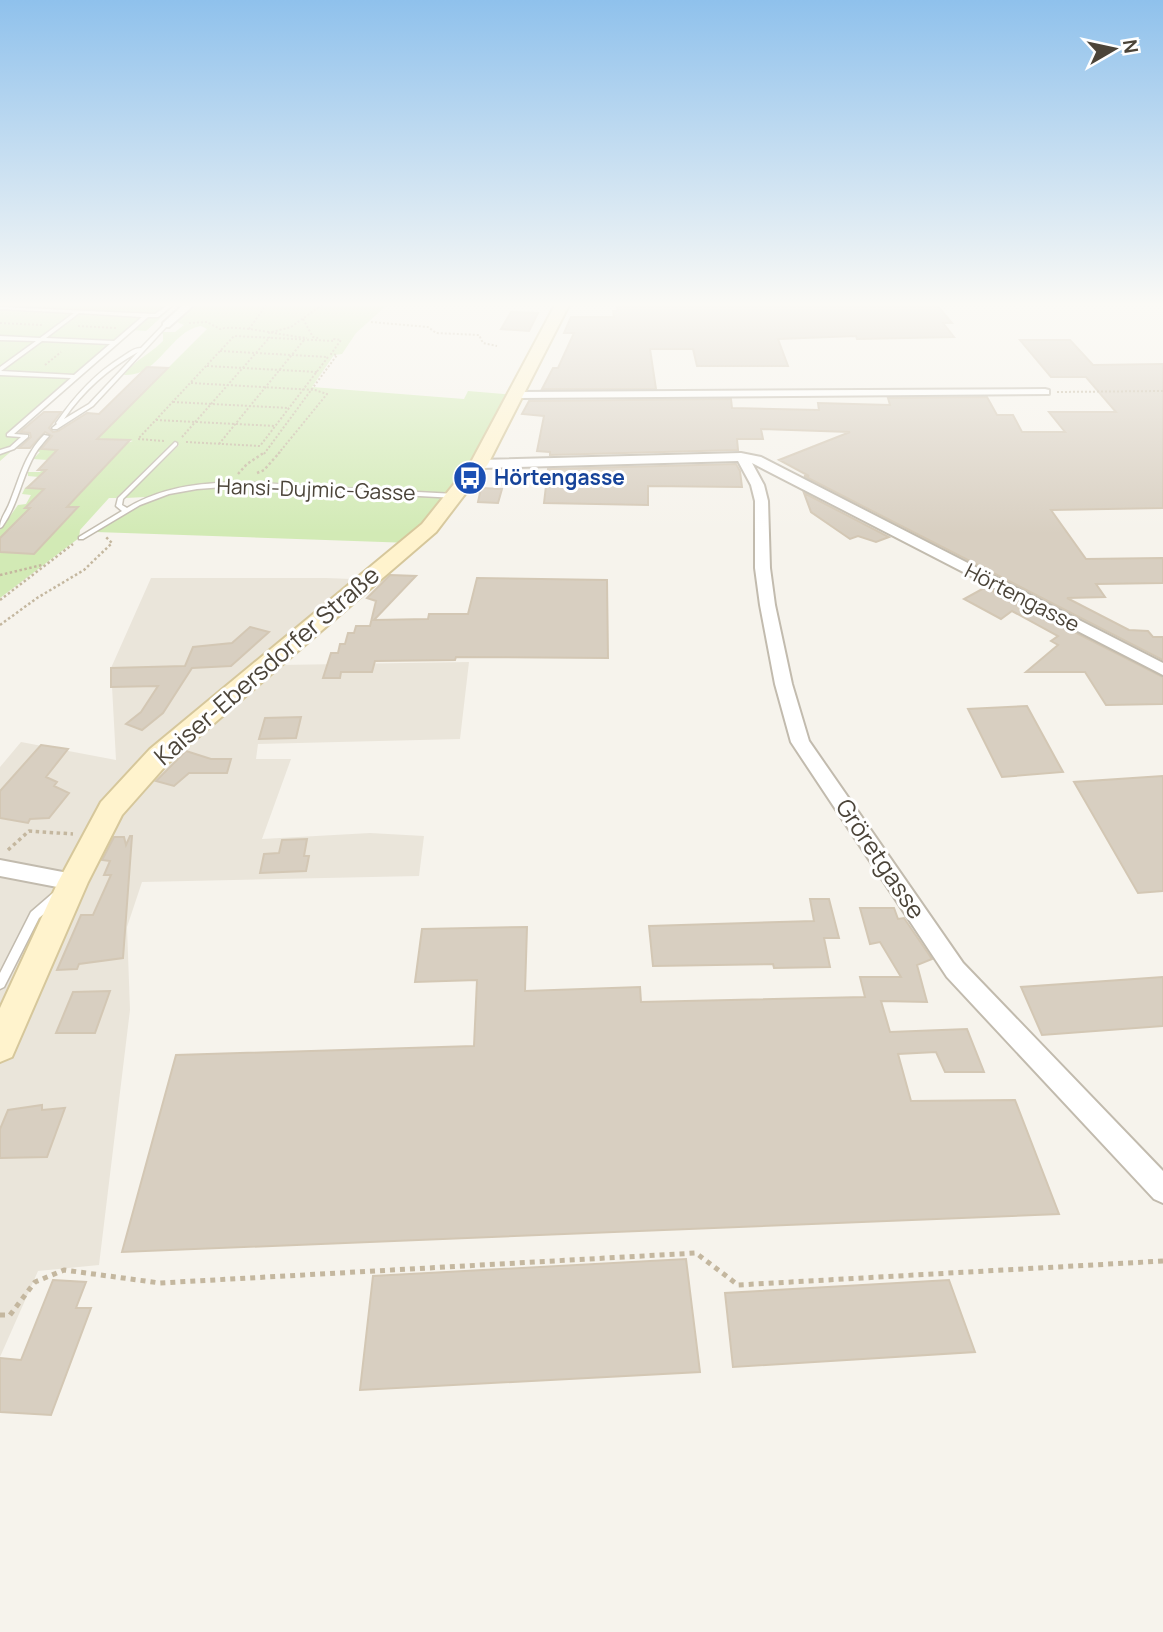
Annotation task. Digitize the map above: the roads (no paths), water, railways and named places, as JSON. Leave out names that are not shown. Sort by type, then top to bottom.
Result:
[{"type":"main road","name":"Kaiser-Ebersdorfer Straße","points":[[0,1046],[73,881],[111,809],[159,755],[429,528],[479,464],[524,381]]},
{"type":"street","points":[[517,395],[1045,392]]},
{"type":"street","name":"Hörtengasse","points":[[479,464],[741,457],[757,460],[1163,670]]},
{"type":"street","name":"Gröretgasse","points":[[741,457],[753,469],[761,489],[763,581],[788,705],[800,742],[955,970],[1163,1190]]},
{"type":"street","points":[[4,859],[73,881]]},
{"type":"lane","points":[[0,452],[26,436],[9,435],[71,381]]},
{"type":"lane","points":[[90,381],[56,427],[82,412],[114,381]]},
{"type":"lane","points":[[0,526],[9,515],[36,445],[46,436]]},
{"type":"lane","points":[[126,510],[119,506],[120,499],[177,443]]},
{"type":"lane","name":"Hansi-Dujmic-Gasse","points":[[81,538],[126,510],[167,492],[231,484],[456,496]]},
{"type":"lane","points":[[0,984],[35,915],[73,881]]},
{"type":"place","name":"Hörtengasse","points":[[470,478]]}]
